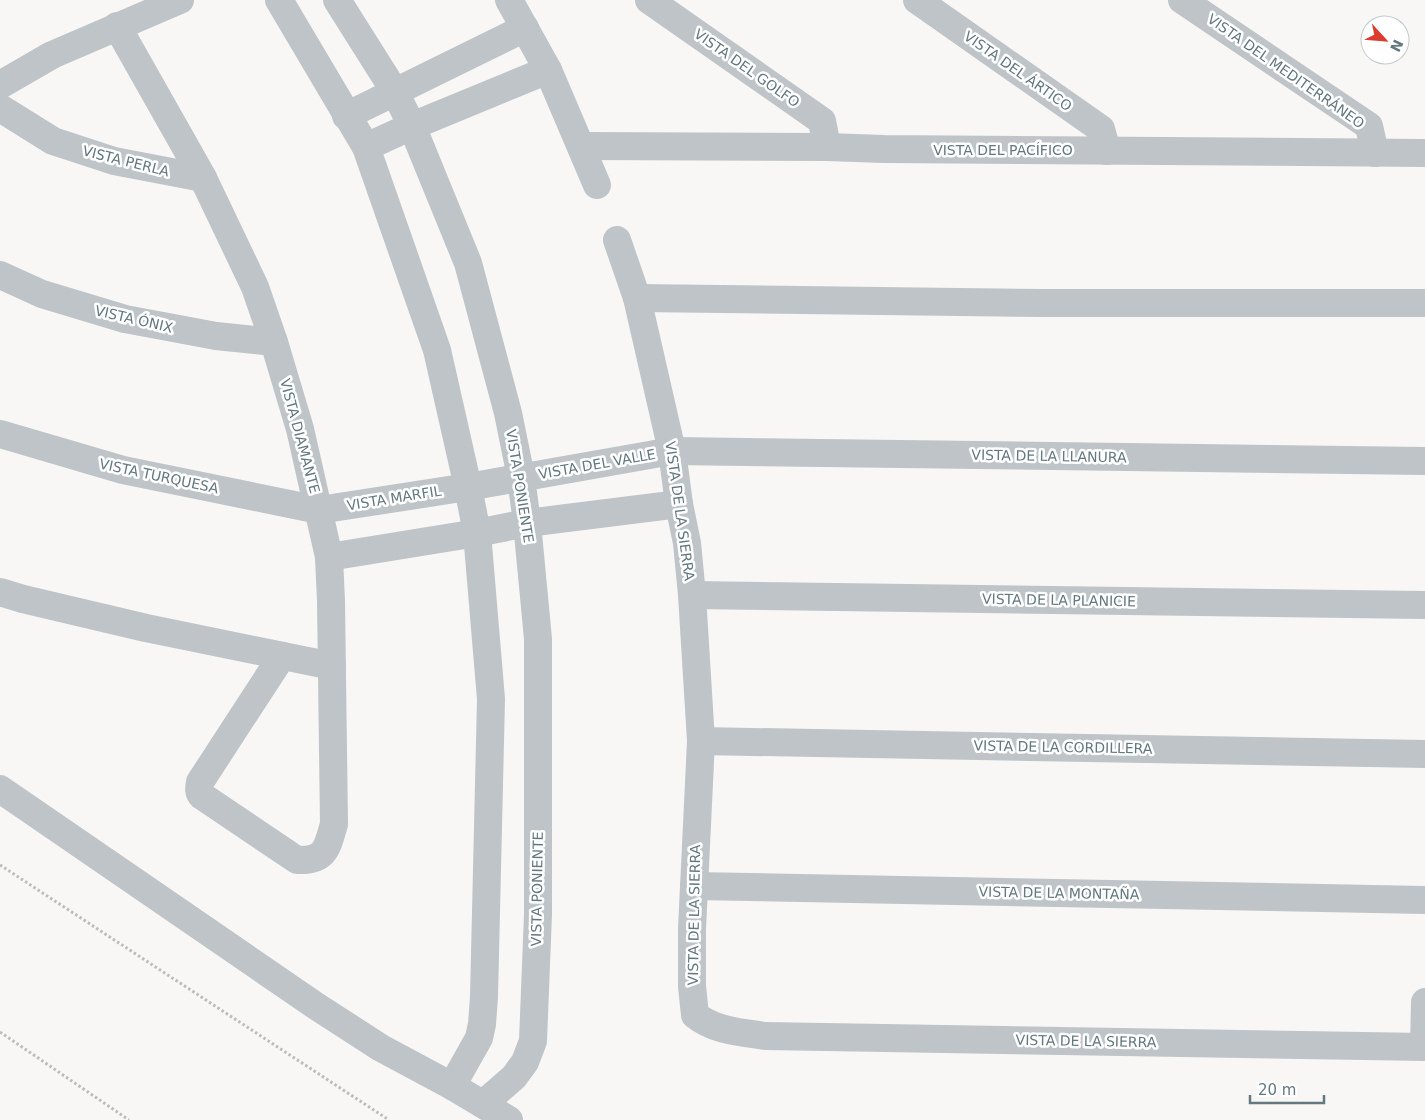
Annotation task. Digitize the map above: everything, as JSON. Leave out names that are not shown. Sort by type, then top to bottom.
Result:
[{"type":"street","points":[[0,85],[52,55],[180,0]]},
{"type":"street","points":[[279,0],[366,147],[437,350],[477,534],[491,699],[484,997],[479,1038],[452,1086]]},
{"type":"street","name":"VISTA PONIENTE","points":[[337,0],[395,92],[412,126],[468,263],[508,414],[528,523],[538,639],[538,914],[533,1041],[525,1062],[514,1077],[484,1104]]},
{"type":"street","points":[[509,0],[548,70],[597,185]]},
{"type":"street","name":"VISTA DEL GOLFO","points":[[649,0],[822,121],[827,147]]},
{"type":"street","name":"VISTA DEL ÁRTICO","points":[[917,0],[1101,129],[1107,151]]},
{"type":"street","name":"VISTA DEL MEDITERRÁNEO","points":[[1182,0],[1368,126],[1375,153]]},
{"type":"street","name":"VISTA DIAMANTE","points":[[117,26],[203,178],[255,287],[300,429],[319,510],[329,557],[334,824],[328,844],[321,855],[312,860],[297,860],[202,796],[198,789],[200,782],[282,656]]},
{"type":"street","points":[[346,116],[525,28]]},
{"type":"street","points":[[366,147],[548,70]]},
{"type":"street","name":"VISTA PERLA","points":[[0,108],[54,141],[114,161],[203,178]]},
{"type":"street","name":"VISTA DEL PACÍFICO","points":[[582,146],[1425,153]]},
{"type":"street","name":"VISTA DE LA SIERRA","points":[[617,240],[637,298],[672,451],[679,504],[687,543],[701,740],[694,886],[692,986],[695,1015],[706,1024],[726,1030],[765,1036],[1425,1047]]},
{"type":"street","name":"VISTA ÓNIX","points":[[0,275],[42,294],[125,320],[216,336],[274,342]]},
{"type":"street","points":[[637,298],[1053,303],[1425,303]]},
{"type":"street","name":"VISTA TURQUESA","points":[[0,434],[123,470],[319,510]]},
{"type":"street","name":"VISTA DEL VALLE","points":[[468,487],[672,451]]},
{"type":"street","name":"VISTA DE LA LLANURA","points":[[672,451],[1425,461]]},
{"type":"street","name":"VISTA MARFIL","points":[[319,510],[468,487]]},
{"type":"street","points":[[329,557],[477,534],[528,523],[679,504]]},
{"type":"street","points":[[0,592],[136,626],[332,666]]},
{"type":"street","name":"VISTA DE LA PLANICIE","points":[[692,595],[1425,605]]},
{"type":"street","name":"VISTA DE LA CORDILLERA","points":[[701,740],[1425,754]]},
{"type":"street","points":[[0,789],[316,1006],[381,1048],[452,1086],[509,1120]]},
{"type":"street","name":"VISTA DE LA MONTAÑA","points":[[694,886],[1425,900]]},
{"type":"street","points":[[1425,1002],[1425,1047]]},
{"type":"path","points":[[0,866],[389,1120]]},
{"type":"path","points":[[0,1032],[129,1120]]}]
